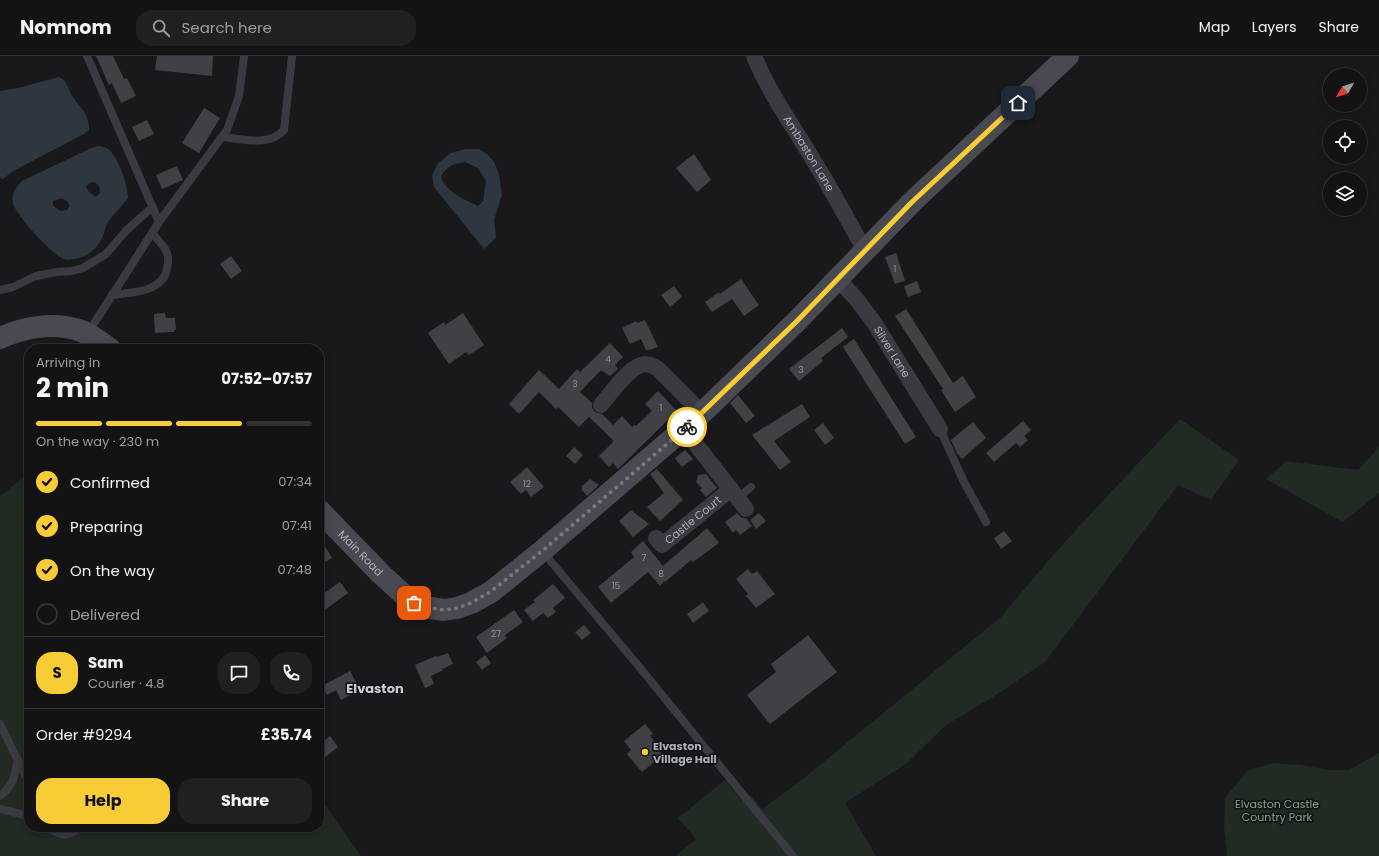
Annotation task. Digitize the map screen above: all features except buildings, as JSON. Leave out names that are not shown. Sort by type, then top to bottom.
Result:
[{"type":"main road","name":"Main Road","points":[[324,515],[381,574],[414,603],[430,608],[444,610],[457,608],[471,603],[490,592],[542,551],[702,413],[797,321],[912,202],[1068,56]]},
{"type":"main road","points":[[0,338],[32,327],[66,327],[88,334],[103,344]]},
{"type":"street","name":"Ambaston Lane","points":[[754,56],[781,110],[818,167],[865,252]]},
{"type":"street","name":"Silver Lane","points":[[838,279],[858,301],[875,324],[940,429]]},
{"type":"street","points":[[601,405],[619,383],[635,368],[648,364],[657,368],[702,413]]},
{"type":"street","name":"Castle Court","points":[[656,538],[662,545],[738,499],[684,429]]},
{"type":"lane","points":[[87,56],[159,222]]},
{"type":"lane","points":[[88,334],[152,232],[227,130],[239,96],[244,56]]},
{"type":"lane","points":[[223,137],[260,141],[280,135],[284,130],[292,56]]},
{"type":"lane","points":[[0,290],[13,287],[36,276],[72,271],[82,268],[106,254],[125,232],[153,207]]},
{"type":"lane","points":[[112,295],[137,292],[150,288],[159,284],[166,274],[168,262],[167,252],[152,232]]},
{"type":"lane","points":[[940,429],[964,482],[986,522]]},
{"type":"lane","points":[[738,499],[751,487]]},
{"type":"lane","points":[[542,551],[641,669],[793,856]]},
{"type":"lane","points":[[0,724],[24,773]]},
{"type":"lane","points":[[0,796],[8,789],[12,782],[18,760]]},
{"type":"lane","points":[[0,809],[24,815]]},
{"type":"lane","points":[[55,832],[64,835],[74,832]]},
{"type":"green space","points":[[1180,419],[1239,460],[1211,500],[1178,485],[1045,662],[993,697],[946,725],[907,763],[845,803],[876,856],[675,856],[696,839],[678,818],[725,780],[742,801],[751,795],[762,809],[799,782],[1002,616],[1067,540]]},
{"type":"green space","points":[[1379,447],[1379,493],[1343,522],[1266,479],[1286,461],[1358,470]]},
{"type":"green space","points":[[24,477],[24,832],[324,832],[324,803],[361,856],[0,856],[0,496]]},
{"type":"green space","name":"Elvaston Castle Country Park","points":[[1379,753],[1379,856],[1227,856],[1224,828],[1225,798],[1247,771],[1273,763],[1301,765],[1329,770],[1349,770]]},
{"type":"shaded area","points":[[59,77],[66,83],[71,94],[84,112],[88,120],[89,130],[13,171],[3,179],[0,178],[0,91],[18,88]]},
{"type":"shaded area","points":[[100,146],[107,148],[112,153],[122,171],[128,192],[128,198],[108,222],[101,240],[91,252],[85,256],[66,260],[52,251],[27,225],[15,208],[13,203],[13,194],[22,181],[89,149]],"holes":[[[93,182],[98,185],[100,189],[100,193],[96,197],[88,191],[86,187],[89,183]],[[61,198],[67,201],[70,206],[67,210],[60,211],[53,205],[53,201]]]},
{"type":"shaded area","points":[[466,149],[479,149],[488,155],[494,162],[499,174],[502,195],[494,220],[496,238],[484,249],[434,187],[432,175],[438,163],[451,153]],"holes":[[[465,162],[478,168],[486,181],[483,201],[478,206],[461,198],[451,191],[443,182],[441,176],[449,167],[457,163]]]},
{"type":"way so far","points":[[414,603],[424,607],[444,610],[457,608],[471,603],[490,592],[542,551],[687,427]]},
{"type":"place","name":"Elvaston Village Hall","points":[[645,752]]},
{"type":"district","name":"Elvaston","points":[[375,688]]},
{"type":"route","points":[[687,427],[797,321],[912,202],[1018,103]]}]
